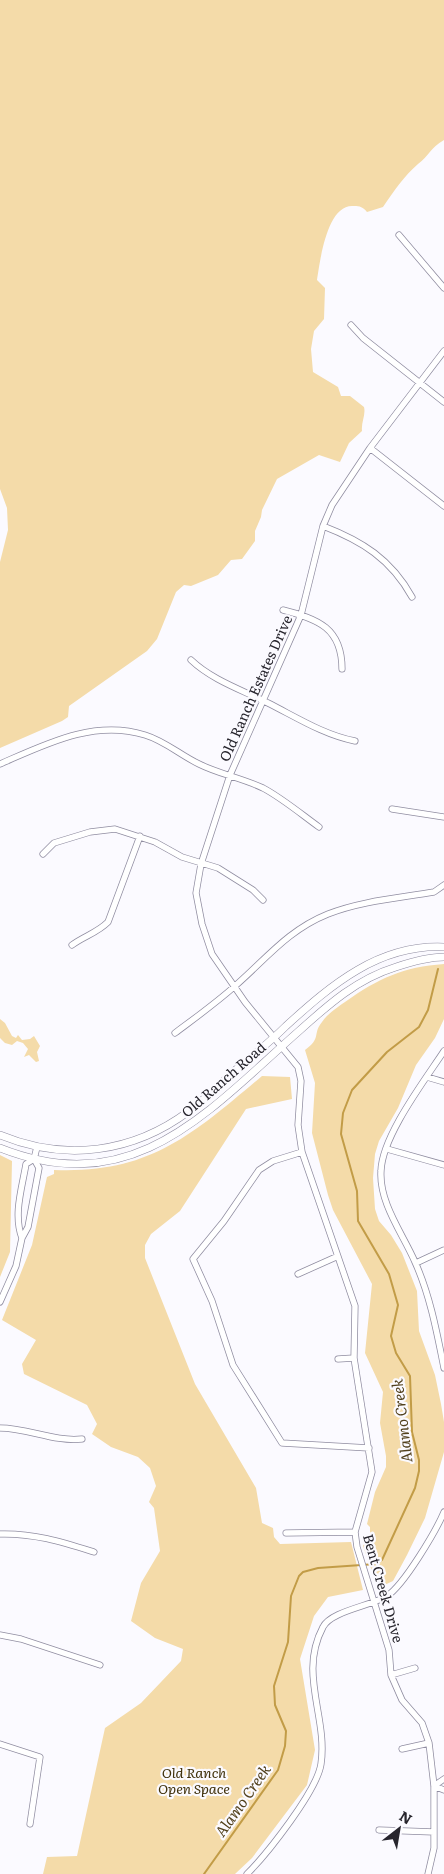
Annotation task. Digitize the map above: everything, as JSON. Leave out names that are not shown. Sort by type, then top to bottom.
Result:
[{"type":"street","points":[[399,235],[444,288]]},
{"type":"street","points":[[351,325],[363,338],[444,402]]},
{"type":"street","name":"Old Ranch Estates Drive","points":[[282,1045],[234,987],[212,954],[202,924],[196,893],[201,864],[230,775],[301,615],[323,526],[346,482],[444,351]]},
{"type":"street","points":[[370,448],[444,506]]},
{"type":"street","points":[[323,526],[354,538],[370,548],[403,581],[412,597]]},
{"type":"street","points":[[283,610],[320,622],[331,632],[342,655],[342,669]]},
{"type":"street","points":[[191,660],[203,671],[338,738],[356,741]]},
{"type":"street","points":[[0,764],[67,736],[92,731],[120,729],[146,735],[172,747],[199,764],[263,788],[319,827]]},
{"type":"street","points":[[392,809],[444,817]]},
{"type":"street","points":[[43,854],[54,843],[90,832],[115,829],[155,842],[182,857],[218,868],[253,890],[264,900]]},
{"type":"street","points":[[72,945],[81,938],[100,931],[108,922],[140,836]]},
{"type":"street","points":[[174,1033],[234,987],[272,949],[298,930],[328,914],[356,906],[434,892],[444,885]]},
{"type":"street","name":"Old Ranch Road","points":[[0,1135],[51,1150],[90,1151],[120,1146],[145,1137],[190,1110],[318,997],[346,976],[376,960],[411,951],[444,947]]},
{"type":"street","name":"Old Ranch Road","points":[[0,1148],[34,1159],[88,1163],[121,1158],[150,1149],[200,1119],[282,1045],[354,985],[381,972],[412,962],[444,957]]},
{"type":"street","name":"Bent Creek Drive","points":[[282,1045],[298,1067],[301,1081],[298,1125],[302,1152],[336,1258],[355,1306],[354,1358],[372,1472],[355,1532],[357,1547],[389,1650],[391,1675],[402,1700],[422,1723],[429,1743],[434,1786],[434,1848],[428,1874]]},
{"type":"street","points":[[444,1051],[399,1121],[380,1170],[384,1195],[399,1231],[416,1263],[442,1348],[444,1368]]},
{"type":"street","points":[[427,1077],[444,1082]]},
{"type":"street","points":[[0,1302],[16,1266],[22,1238],[28,1227],[39,1168],[34,1159],[37,1147]]},
{"type":"street","points":[[387,1149],[444,1166]]},
{"type":"street","points":[[302,1152],[272,1161],[259,1170],[224,1221],[192,1259],[212,1300],[234,1365],[282,1443],[369,1448]]},
{"type":"street","points":[[22,1238],[18,1226],[20,1201],[26,1164],[34,1159]]},
{"type":"street","points":[[416,1263],[444,1250]]},
{"type":"street","points":[[298,1274],[336,1258]]},
{"type":"street","points":[[338,1359],[354,1358]]},
{"type":"street","points":[[0,1428],[32,1432],[66,1441],[82,1439]]},
{"type":"street","points":[[247,1874],[304,1800],[321,1766],[322,1742],[311,1670],[324,1625],[333,1617],[375,1603],[389,1595],[404,1579],[444,1512]]},
{"type":"street","points":[[286,1533],[355,1532]]},
{"type":"street","points":[[0,1534],[20,1533],[48,1537],[94,1552]]},
{"type":"street","points":[[0,1635],[21,1639],[100,1665]]},
{"type":"street","points":[[391,1675],[414,1668]]},
{"type":"street","points":[[402,1748],[429,1743]]},
{"type":"street","points":[[0,1744],[40,1757],[30,1824]]},
{"type":"street","points":[[434,1786],[444,1779]]},
{"type":"street","points":[[434,1786],[444,1790]]},
{"type":"street","points":[[379,1830],[434,1832]]},
{"type":"green space","points":[[0,0],[444,0],[444,140],[408,174],[383,207],[367,212],[358,206],[345,208],[337,214],[326,235],[317,280],[325,288],[324,319],[314,331],[311,349],[313,372],[338,387],[341,396],[350,396],[364,407],[362,431],[349,443],[340,462],[319,455],[277,479],[262,510],[255,531],[255,541],[242,559],[231,560],[218,575],[191,586],[184,585],[176,592],[157,639],[147,651],[69,706],[68,717],[0,748],[0,562],[8,530],[7,508],[0,489]]},
{"type":"green space","points":[[444,964],[444,1019],[435,1038],[416,1065],[398,1108],[379,1141],[375,1154],[373,1178],[375,1209],[379,1221],[391,1235],[402,1253],[417,1291],[419,1331],[435,1375],[441,1404],[444,1422],[444,1452],[425,1518],[393,1581],[378,1588],[363,1546],[370,1534],[370,1527],[367,1524],[375,1492],[386,1467],[380,1423],[383,1392],[365,1353],[372,1284],[333,1210],[328,1195],[312,1133],[315,1083],[305,1050],[315,1039],[319,1026],[327,1016],[369,986],[404,971]]},
{"type":"green space","points":[[0,1019],[5,1023],[12,1036],[16,1038],[18,1035],[22,1040],[30,1039],[34,1036],[40,1046],[37,1052],[39,1061],[36,1062],[29,1055],[24,1057],[28,1049],[23,1043],[17,1041],[12,1045],[5,1043],[0,1038]]},
{"type":"green space","name":"Old Ranch Open Space","points":[[262,1076],[290,1077],[292,1099],[246,1109],[180,1211],[151,1234],[145,1245],[145,1258],[195,1384],[256,1488],[262,1523],[273,1528],[274,1537],[280,1544],[351,1542],[363,1590],[328,1597],[314,1616],[300,1659],[315,1750],[307,1785],[252,1858],[235,1874],[43,1874],[47,1857],[77,1856],[105,1728],[141,1703],[181,1661],[183,1649],[155,1638],[131,1621],[141,1583],[160,1551],[154,1508],[149,1502],[156,1486],[150,1468],[138,1457],[111,1447],[92,1434],[97,1424],[87,1405],[24,1374],[22,1364],[36,1340],[2,1320],[32,1245],[47,1177],[54,1174],[54,1170],[88,1169],[117,1165],[144,1157],[168,1146],[191,1132],[214,1116]]},
{"type":"green space","points":[[0,1155],[12,1161],[10,1252],[0,1277]]},
{"type":"waterway","name":"Alamo Creek","points":[[204,1874],[278,1770],[285,1746],[286,1731],[275,1705],[274,1686],[288,1642],[291,1596],[299,1576],[303,1572],[318,1568],[376,1564],[382,1560],[415,1488],[419,1471],[419,1460],[412,1432],[410,1376],[396,1353],[391,1336],[398,1305],[389,1274],[358,1221],[357,1191],[341,1134],[343,1113],[352,1090],[387,1052],[419,1027],[428,1010],[438,969]]}]
